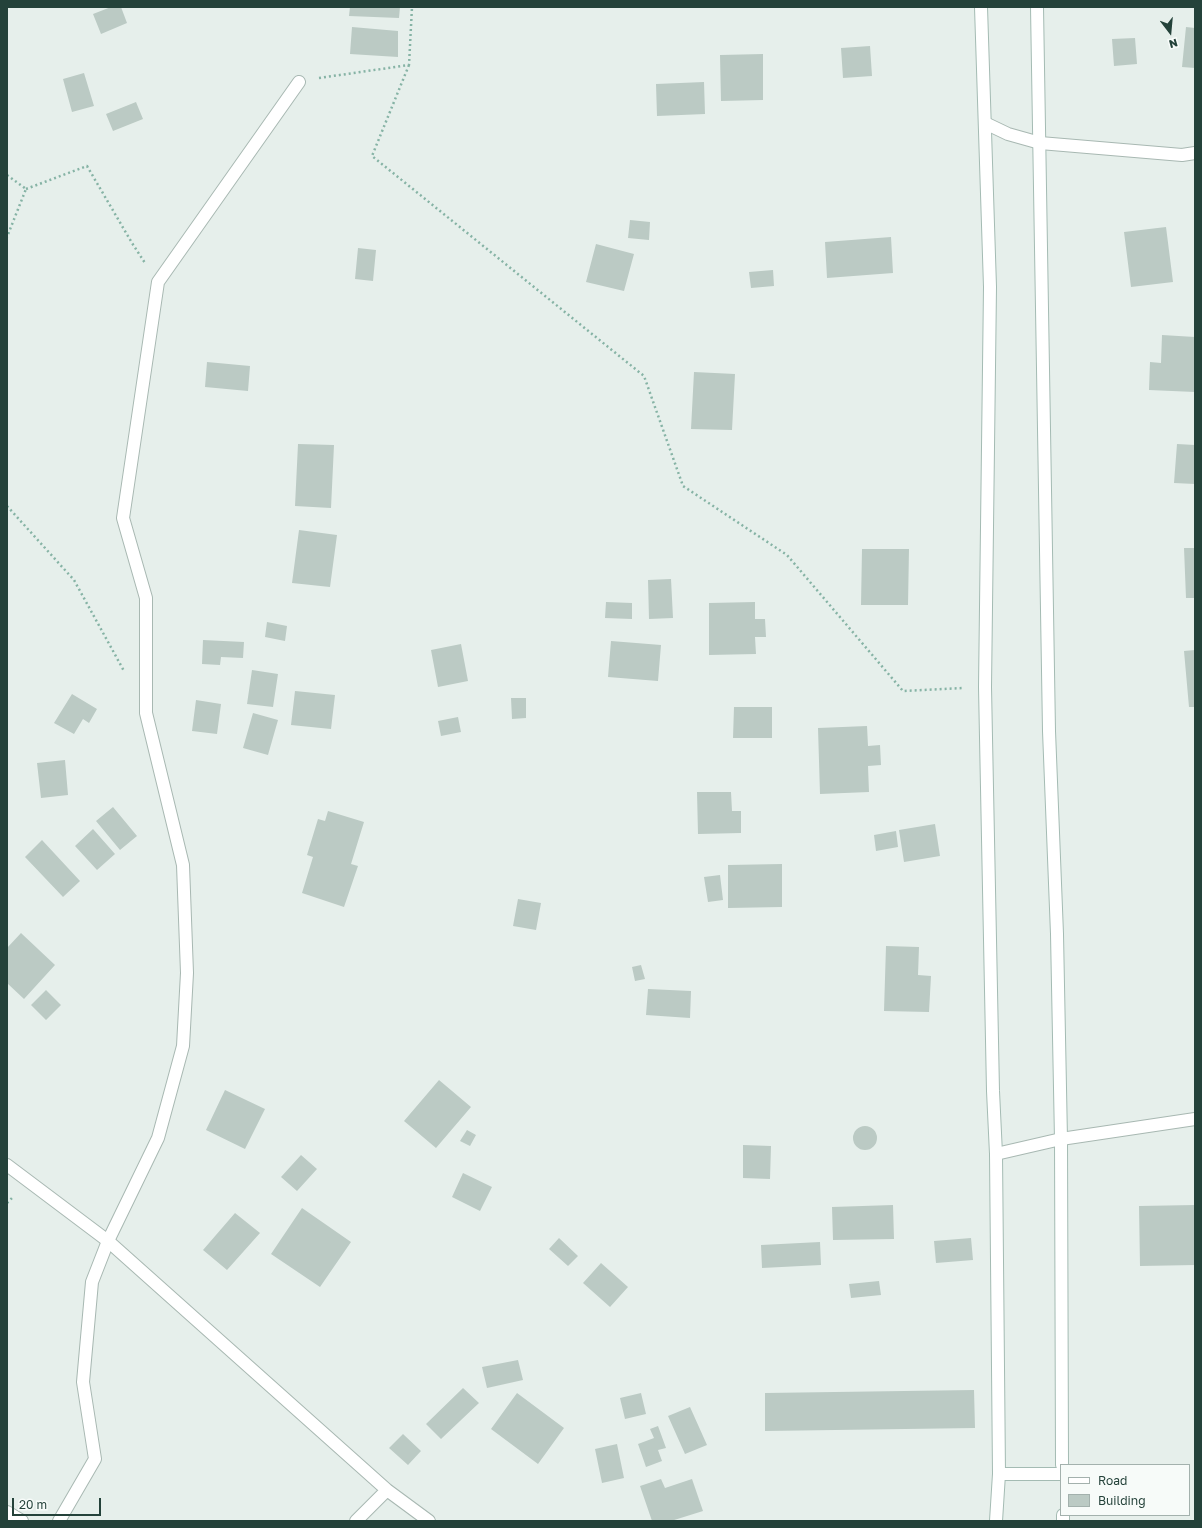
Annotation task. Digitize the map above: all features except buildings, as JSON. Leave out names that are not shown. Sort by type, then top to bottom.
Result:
[{"type":"main road","points":[[981,7],[990,287],[984,687],[996,1154],[998,1474],[996,1521]]},
{"type":"main road","points":[[1037,7],[1049,723],[1057,934],[1062,1464]]},
{"type":"main road","points":[[59,1521],[95,1459],[83,1382],[92,1282],[108,1241],[158,1138],[183,1046],[187,973],[183,865],[146,712],[146,598],[123,518],[158,282],[299,82]]},
{"type":"main road","points":[[985,123],[1008,134],[1040,143],[1182,155],[1195,153]]},
{"type":"main road","points":[[996,1154],[1060,1139],[1195,1119]]},
{"type":"main road","points":[[7,1165],[108,1241],[386,1490],[429,1521]]},
{"type":"main road","points":[[998,1474],[1060,1474]]},
{"type":"main road","points":[[356,1521],[386,1490]]},
{"type":"main road","points":[[7,1512],[22,1521]]},
{"type":"path","points":[[412,7],[409,65],[372,156],[644,376],[683,486],[787,555],[903,691],[984,687]]},
{"type":"path","points":[[299,82],[409,65]]},
{"type":"path","points":[[7,237],[26,189],[87,166],[132,243],[158,282]]},
{"type":"path","points":[[7,175],[26,189]]},
{"type":"path","points":[[7,506],[74,580],[127,678]]}]
